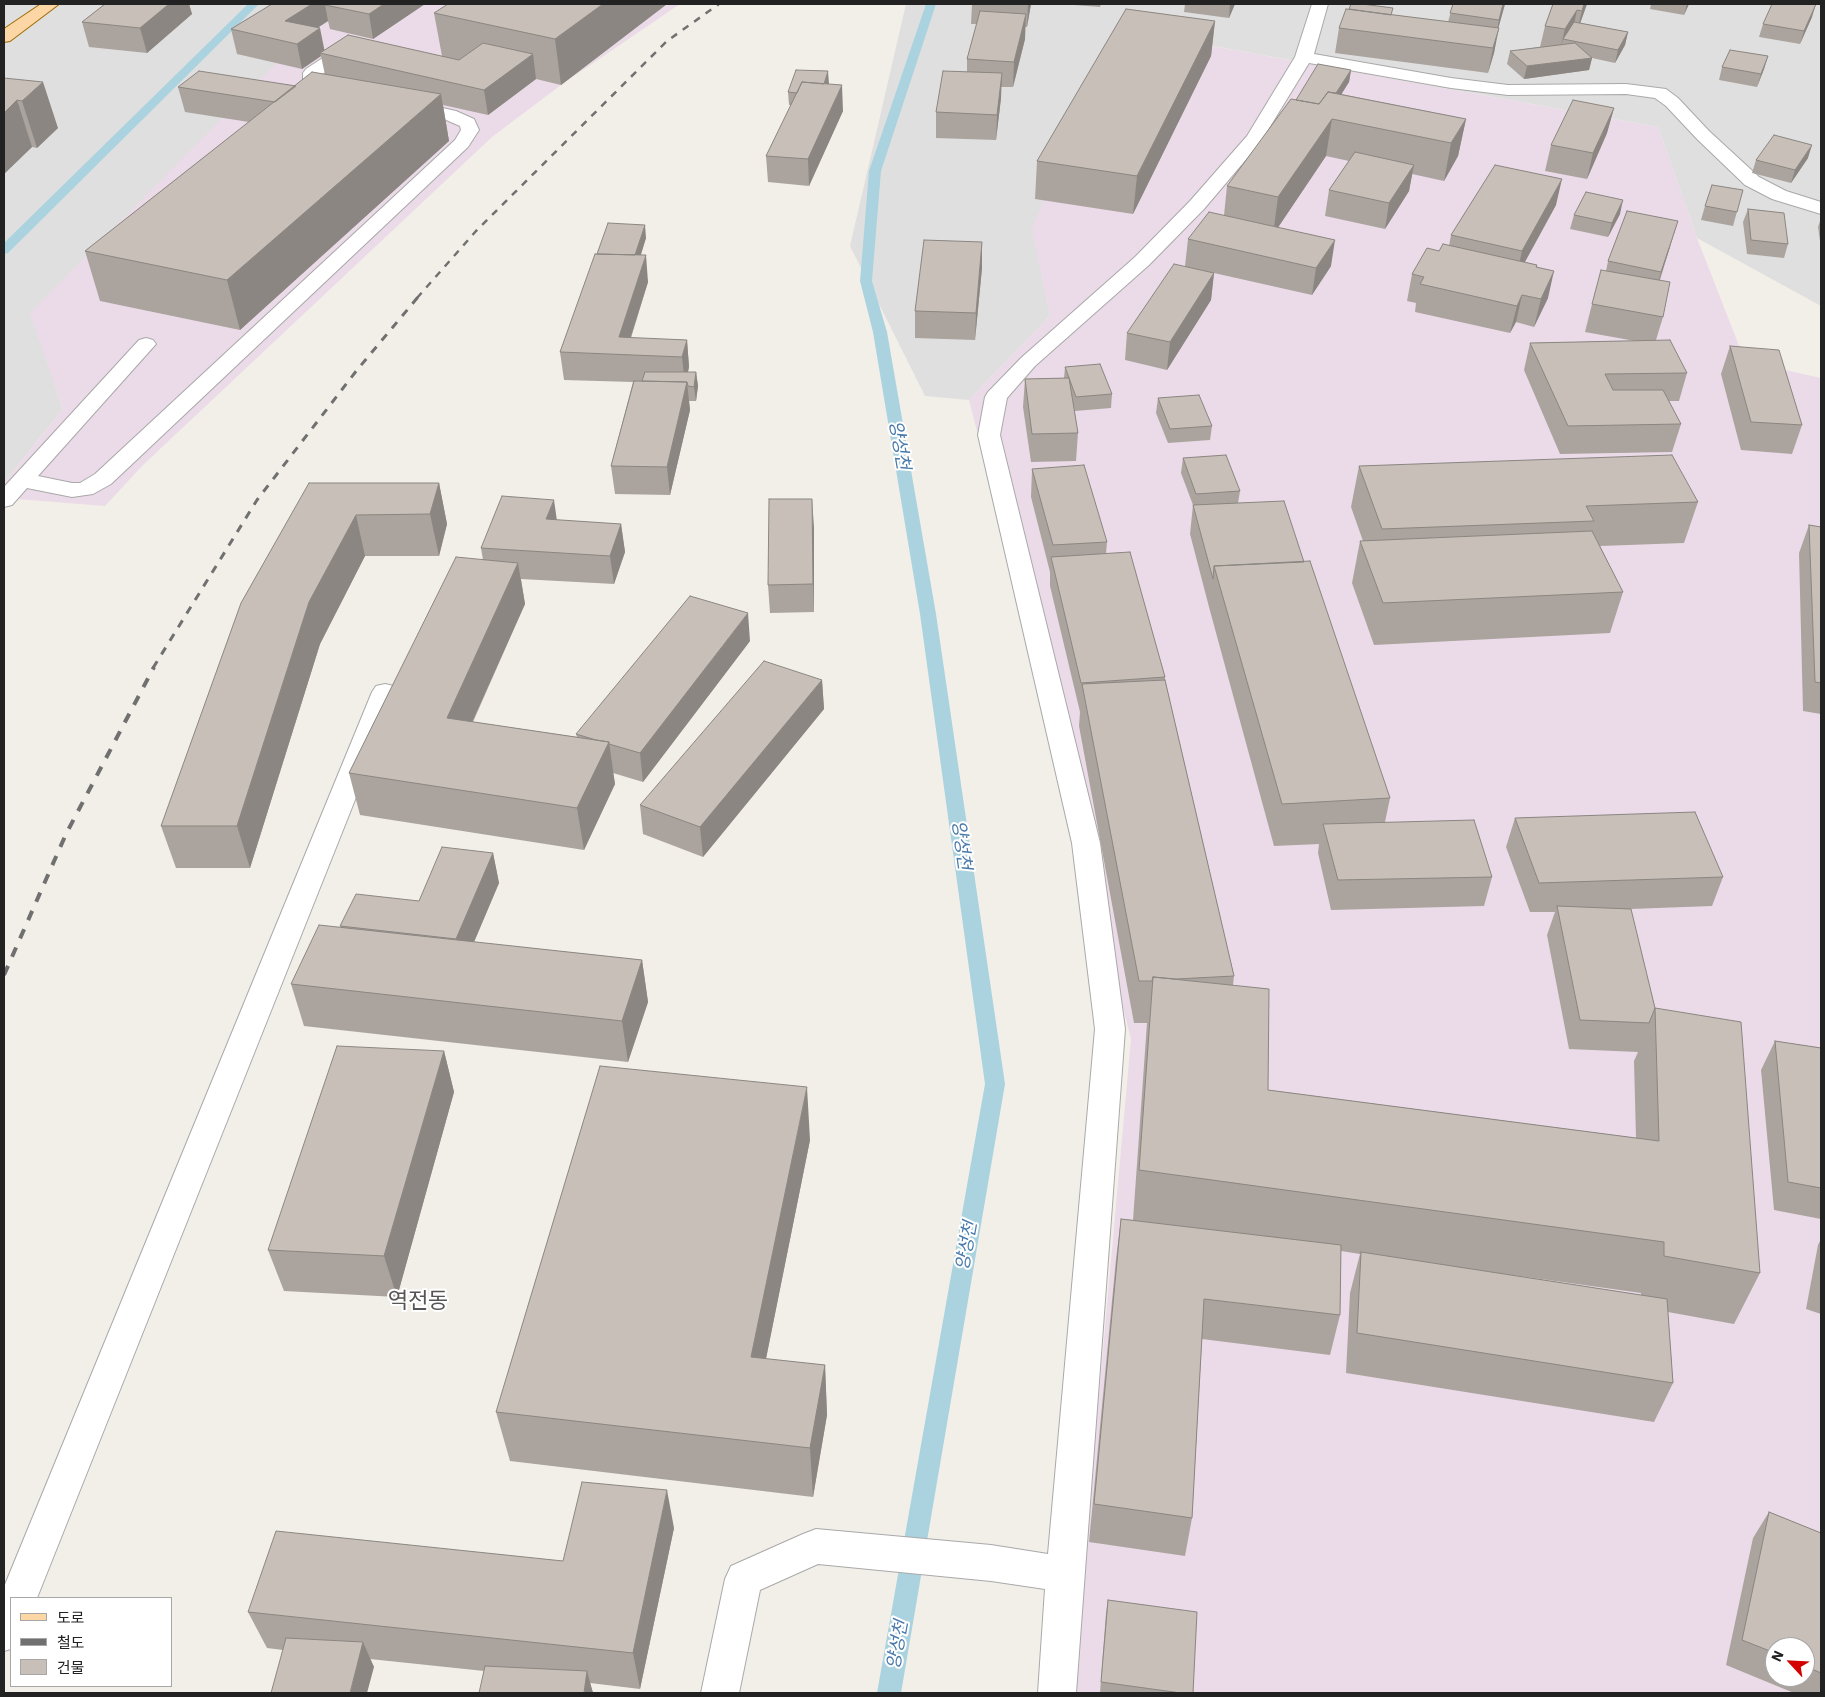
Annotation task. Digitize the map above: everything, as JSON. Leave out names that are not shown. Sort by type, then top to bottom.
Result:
[{"type":"main road","points":[[4,37],[51,4]]},
{"type":"street","points":[[1057,1693],[1110,1029],[1086,843],[989,435],[996,397],[1028,362],[1142,261],[1197,205],[1254,139],[1304,56],[1320,4]]},
{"type":"street","points":[[354,46],[312,73],[312,81],[319,85],[356,94]]},
{"type":"street","points":[[1304,56],[1451,83],[1508,90],[1626,89],[1660,93],[1672,102],[1703,135],[1752,180],[1779,195],[1821,208]]},
{"type":"street","points":[[22,480],[72,490],[85,489],[103,479],[462,143],[470,130],[468,123],[450,115],[384,100]]},
{"type":"street","points":[[4,500],[146,344]]},
{"type":"street","points":[[18,1597],[385,692]]},
{"type":"street","points":[[720,1693],[744,1579],[816,1546],[991,1564],[1065,1574]]},
{"type":"street","points":[[4,1633],[10,1618]]},
{"type":"shaded area","points":[[4,4],[356,4],[31,313],[63,409],[4,483]]},
{"type":"shaded area","points":[[356,4],[680,4],[561,85],[492,137],[142,466],[105,506],[4,498],[4,483],[63,409],[30,313],[313,26]]},
{"type":"shaded area","points":[[906,4],[1821,4],[1821,306],[1697,238],[1658,127],[1114,28],[1033,229],[1050,316],[969,400],[925,396],[850,246]]},
{"type":"shaded area","points":[[1113,28],[1658,127],[1697,238],[1745,361],[1821,378],[1821,1693],[1072,1693],[1131,1039],[969,400],[1050,316],[1032,229]]},
{"type":"building","points":[[105,4],[169,4],[140,28],[82,22]]},
{"type":"building","points":[[272,4],[312,4],[285,21],[320,28],[297,44],[231,29]]},
{"type":"building","points":[[326,4],[384,4],[369,14]]},
{"type":"building","points":[[448,4],[603,4],[555,39],[434,13]]},
{"type":"building","points":[[1351,4],[1393,8],[1391,15],[1349,9]]},
{"type":"building","points":[[1453,4],[1503,4],[1499,20],[1450,13]]},
{"type":"building","points":[[1553,4],[1584,4],[1582,11],[1577,10],[1565,29],[1545,26]]},
{"type":"building","points":[[1772,4],[1816,4],[1804,31],[1763,24]]},
{"type":"building","points":[[1126,9],[1215,21],[1137,176],[1037,161]]},
{"type":"building","points":[[1346,9],[1499,28],[1493,48],[1339,28]]},
{"type":"building","points":[[980,11],[1026,14],[1014,62],[967,59]]},
{"type":"building","points":[[1574,22],[1628,32],[1618,50],[1563,39]]},
{"type":"building","points":[[348,35],[459,60],[483,43],[533,54],[484,90],[320,53]]},
{"type":"building","points":[[1575,43],[1592,58],[1527,66],[1510,51]]},
{"type":"building","points":[[1730,50],[1768,56],[1761,74],[1722,67]]},
{"type":"building","points":[[1318,64],[1351,70],[1336,93],[1328,92],[1319,104],[1296,100]]},
{"type":"building","points":[[796,70],[828,71],[824,84],[802,82],[797,93],[788,92]]},
{"type":"building","points":[[199,71],[296,86],[275,102],[178,87]]},
{"type":"building","points":[[943,71],[1002,73],[997,115],[936,112]]},
{"type":"building","points":[[312,72],[441,94],[227,280],[85,251]]},
{"type":"building","points":[[4,78],[43,82],[22,101],[17,100],[4,113]]},
{"type":"building","points":[[802,82],[842,85],[808,159],[766,156]]},
{"type":"building","points":[[1328,92],[1466,119],[1451,143],[1332,119],[1278,197],[1227,186],[1291,99],[1319,104]]},
{"type":"building","points":[[1573,100],[1614,108],[1593,153],[1551,145]]},
{"type":"building","points":[[1774,135],[1812,145],[1795,170],[1756,160]]},
{"type":"building","points":[[1355,152],[1414,165],[1389,203],[1329,190]]},
{"type":"building","points":[[1495,165],[1562,179],[1522,251],[1451,235]]},
{"type":"building","points":[[1712,185],[1743,190],[1737,212],[1705,206]]},
{"type":"building","points":[[1586,192],[1623,200],[1612,223],[1574,215]]},
{"type":"building","points":[[1748,209],[1784,213],[1788,244],[1751,240]]},
{"type":"building","points":[[1627,211],[1678,221],[1661,272],[1608,261]]},
{"type":"building","points":[[1209,212],[1335,240],[1316,268],[1188,239]]},
{"type":"building","points":[[608,223],[645,225],[635,255],[597,254]]},
{"type":"building","points":[[924,240],[982,242],[976,313],[915,311]]},
{"type":"building","points":[[1443,244],[1537,265],[1536,267],[1554,271],[1541,299],[1522,295],[1517,306],[1420,284],[1424,277],[1412,274],[1427,248],[1439,251]]},
{"type":"building","points":[[595,254],[646,255],[619,337],[687,340],[682,357],[560,352]]},
{"type":"building","points":[[1174,264],[1214,273],[1170,342],[1127,333]]},
{"type":"building","points":[[1601,270],[1670,282],[1663,317],[1592,304]]},
{"type":"building","points":[[1670,340],[1687,373],[1605,374],[1613,390],[1663,390],[1681,424],[1568,426],[1530,343]]},
{"type":"building","points":[[1730,346],[1779,350],[1802,425],[1751,422]]},
{"type":"building","points":[[1100,364],[1112,394],[1076,397],[1065,367]]},
{"type":"building","points":[[645,372],[696,372],[694,387],[688,386],[687,382],[642,381]]},
{"type":"building","points":[[1069,378],[1078,433],[1032,434],[1025,379]]},
{"type":"building","points":[[634,381],[687,382],[667,467],[611,466]]},
{"type":"building","points":[[1199,395],[1212,426],[1170,429],[1158,398]]},
{"type":"building","points":[[1226,455],[1240,491],[1196,494],[1183,458]]},
{"type":"building","points":[[1672,455],[1698,502],[1586,506],[1594,521],[1382,529],[1359,466]]},
{"type":"building","points":[[1084,465],[1107,542],[1053,545],[1032,469]]},
{"type":"building","points":[[309,483],[439,483],[430,514],[356,515],[309,602],[237,826],[161,826],[241,603]]},
{"type":"building","points":[[502,496],[554,500],[546,519],[621,524],[610,556],[481,548]]},
{"type":"building","points":[[769,499],[812,499],[813,584],[768,585]]},
{"type":"building","points":[[1284,501],[1304,562],[1214,566],[1213,579],[1193,505]]},
{"type":"building","points":[[1809,525],[1821,527],[1821,683],[1815,682]]},
{"type":"building","points":[[1592,531],[1623,592],[1383,603],[1360,541]]},
{"type":"building","points":[[1130,552],[1165,677],[1081,683],[1051,557]]},
{"type":"building","points":[[456,557],[518,563],[447,718],[609,742],[577,808],[349,773]]},
{"type":"building","points":[[1310,561],[1390,798],[1282,804],[1214,566]]},
{"type":"building","points":[[690,596],[748,613],[640,753],[609,744],[609,742],[576,734]]},
{"type":"building","points":[[764,661],[822,680],[700,827],[640,805]]},
{"type":"building","points":[[1165,680],[1234,976],[1176,979],[1153,977],[1152,981],[1139,981],[1082,684]]},
{"type":"building","points":[[1695,812],[1723,877],[1539,883],[1515,818]]},
{"type":"building","points":[[1474,820],[1492,877],[1338,880],[1323,824]]},
{"type":"building","points":[[442,847],[493,853],[456,939],[340,926],[356,894],[419,901]]},
{"type":"building","points":[[1557,906],[1631,909],[1655,1008],[1649,1023],[1580,1020]]},
{"type":"building","points":[[319,925],[642,960],[622,1021],[291,984]]},
{"type":"building","points":[[1153,977],[1269,989],[1268,1090],[1659,1141],[1655,1008],[1741,1022],[1760,1273],[1664,1256],[1664,1242],[1139,1170]]},
{"type":"building","points":[[1775,1041],[1821,1048],[1821,1188],[1788,1182]]},
{"type":"building","points":[[337,1046],[444,1051],[384,1256],[268,1250]]},
{"type":"building","points":[[600,1066],[807,1087],[751,1357],[825,1365],[810,1448],[496,1412]]},
{"type":"building","points":[[1121,1219],[1341,1245],[1340,1315],[1204,1299],[1192,1518],[1094,1504]]},
{"type":"building","points":[[1361,1252],[1667,1299],[1673,1383],[1357,1333]]},
{"type":"building","points":[[582,1482],[667,1490],[633,1653],[248,1612],[276,1531],[563,1561]]},
{"type":"building","points":[[1769,1512],[1821,1533],[1821,1673],[1815,1670],[1815,1637],[1765,1637],[1765,1649],[1742,1640]]},
{"type":"building","points":[[1108,1600],[1197,1612],[1193,1693],[1101,1682]]},
{"type":"building","points":[[286,1638],[363,1642],[350,1693],[271,1693]]},
{"type":"building","points":[[485,1666],[587,1671],[584,1693],[479,1693]]},
{"type":"waterway","points":[[4,250],[254,4]]},
{"type":"waterway","name":"양성천","points":[[889,1693],[995,1084],[928,614],[880,332],[866,281],[875,171],[931,4]]},
{"type":"railway","points":[[417,298],[476,231],[667,41],[719,4]]},
{"type":"railway","points":[[153,668],[257,500],[357,370],[418,297]]},
{"type":"railway","points":[[4,975],[66,834],[154,667]]},
{"type":"district","name":"역전동","points":[[418,1302]]}]
